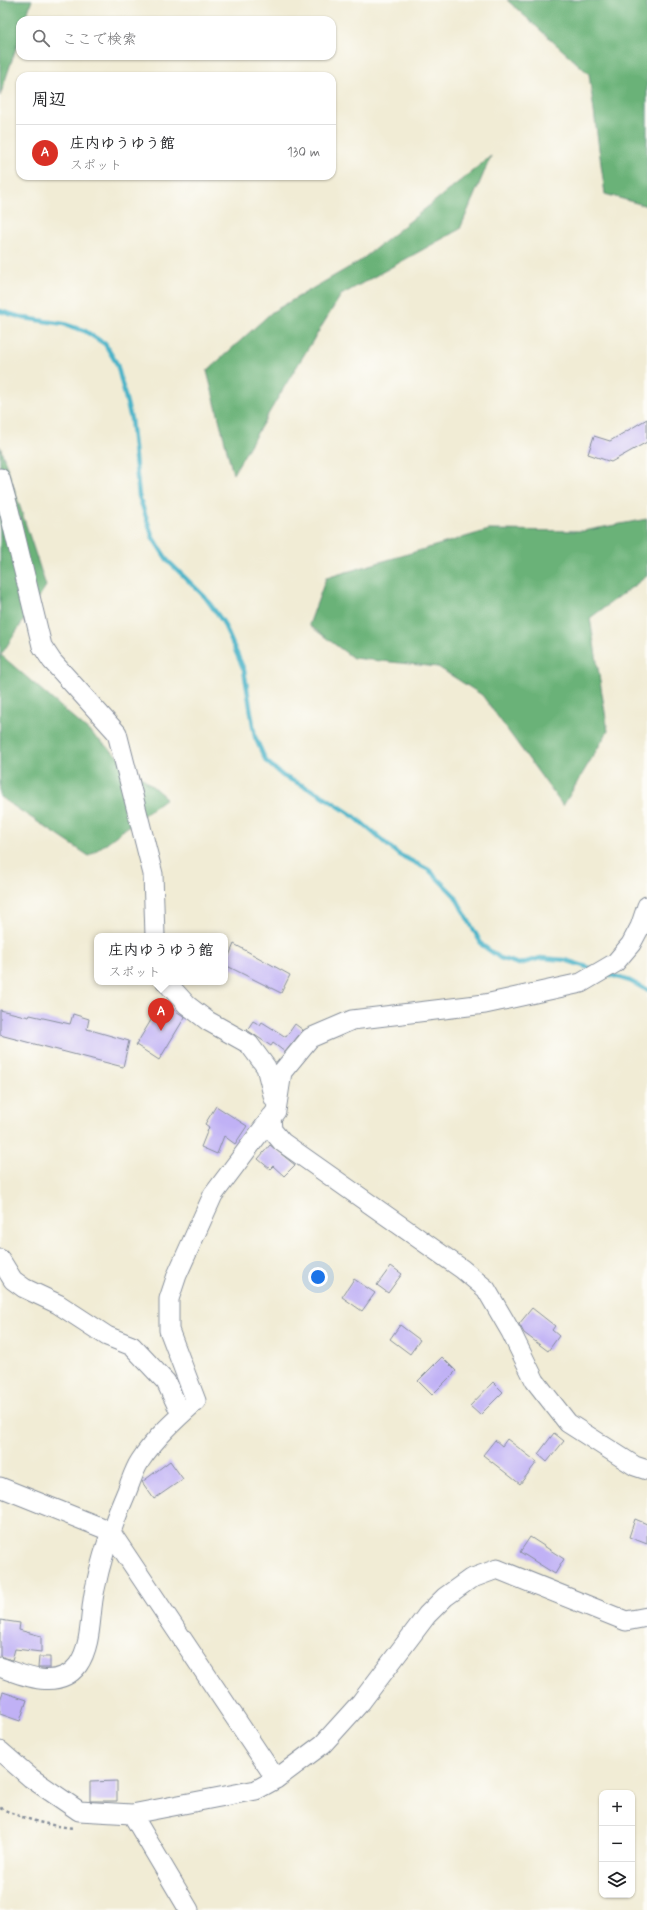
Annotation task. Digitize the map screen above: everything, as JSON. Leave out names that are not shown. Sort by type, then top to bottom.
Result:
[{"type":"street","points":[[0,478],[42,646],[52,661],[117,733],[153,874],[156,933]]},
{"type":"street","points":[[647,906],[640,927],[630,944],[615,963],[581,983],[485,1004],[352,1020],[310,1038],[282,1072],[272,1130],[282,1142],[462,1269],[486,1289],[512,1332],[534,1381],[568,1423],[635,1466],[647,1470]]},
{"type":"street","points":[[0,1667],[21,1675],[43,1680],[65,1676],[78,1665],[88,1642],[94,1590],[110,1531],[140,1462],[160,1436],[196,1401],[169,1330],[170,1299],[177,1275],[213,1195],[274,1114],[266,1067],[249,1044],[208,1021],[187,1005],[169,985]]},
{"type":"street","points":[[0,1259],[13,1280],[24,1288],[58,1304],[107,1336],[132,1346],[166,1382],[181,1414]]},
{"type":"street","points":[[0,1487],[110,1531],[276,1780]]},
{"type":"street","points":[[0,1751],[31,1778],[78,1811],[132,1814],[256,1790],[276,1780],[323,1744],[361,1702],[427,1615],[444,1597],[470,1578],[497,1569],[626,1621],[647,1617]]},
{"type":"street","points":[[132,1814],[189,1910]]},
{"type":"green space","points":[[0,0],[32,0],[26,16],[16,16],[16,48],[0,96]]},
{"type":"green space","points":[[507,0],[647,0],[647,206],[605,194],[589,74]]},
{"type":"green space","points":[[491,156],[460,229],[341,295],[233,474],[207,371],[272,312],[360,261]]},
{"type":"green space","points":[[0,446],[46,586],[1,655],[166,798],[89,856],[0,797]]},
{"type":"green space","points":[[647,519],[647,576],[590,618],[608,731],[563,806],[482,695],[438,667],[353,658],[309,625],[326,578],[489,530],[583,531]]},
{"type":"building","points":[[647,419],[647,442],[611,462],[588,454],[594,436],[610,441]]},
{"type":"building","points":[[234,944],[290,975],[281,993],[228,966],[228,958]]},
{"type":"building","points":[[162,1002],[185,1017],[159,1060],[136,1045]]},
{"type":"building","points":[[0,1010],[70,1024],[73,1014],[89,1019],[87,1029],[129,1041],[123,1067],[0,1035]]},
{"type":"building","points":[[253,1021],[260,1025],[262,1022],[286,1037],[295,1024],[303,1030],[285,1052],[273,1043],[271,1046],[247,1030]]},
{"type":"building","points":[[216,1106],[247,1126],[235,1144],[224,1136],[217,1154],[201,1147],[209,1127],[205,1124]]},
{"type":"building","points":[[270,1145],[295,1165],[284,1176],[273,1166],[270,1169],[258,1159]]},
{"type":"building","points":[[391,1266],[402,1274],[388,1293],[377,1285]]},
{"type":"building","points":[[354,1279],[375,1293],[362,1311],[342,1297]]},
{"type":"building","points":[[532,1308],[555,1326],[552,1330],[559,1336],[548,1351],[524,1333],[519,1324]]},
{"type":"building","points":[[400,1325],[420,1340],[410,1354],[390,1339]]},
{"type":"building","points":[[442,1357],[456,1371],[432,1395],[418,1381]]},
{"type":"building","points":[[493,1382],[503,1392],[480,1415],[470,1406]]},
{"type":"building","points":[[554,1433],[564,1441],[547,1462],[538,1454]]},
{"type":"building","points":[[507,1439],[537,1462],[520,1484],[483,1455],[495,1440],[502,1446]]},
{"type":"building","points":[[170,1461],[183,1479],[154,1499],[142,1482]]},
{"type":"building","points":[[635,1519],[647,1524],[647,1544],[629,1537]]},
{"type":"building","points":[[530,1537],[564,1559],[555,1574],[520,1552]]},
{"type":"building","points":[[0,1620],[20,1623],[19,1630],[41,1636],[41,1652],[15,1649],[12,1660],[0,1656]]},
{"type":"building","points":[[39,1657],[50,1657],[50,1668],[38,1668]]},
{"type":"building","points":[[3,1692],[27,1700],[20,1721],[0,1714],[0,1700]]},
{"type":"building","points":[[117,1781],[117,1801],[90,1801],[90,1782]]},
{"type":"waterway","points":[[0,311],[24,318],[64,324],[85,331],[105,344],[117,364],[131,419],[139,496],[153,538],[168,561],[205,597],[223,622],[244,670],[255,737],[266,761],[283,776],[320,794],[355,817],[398,854],[429,870],[455,896],[482,945],[500,958],[519,964],[541,958],[565,960],[593,969]]},
{"type":"waterway","points":[[608,974],[630,981],[647,990]]},
{"type":"place","name":"庄内ゆうゆう館","points":[[161,1031]]}]
